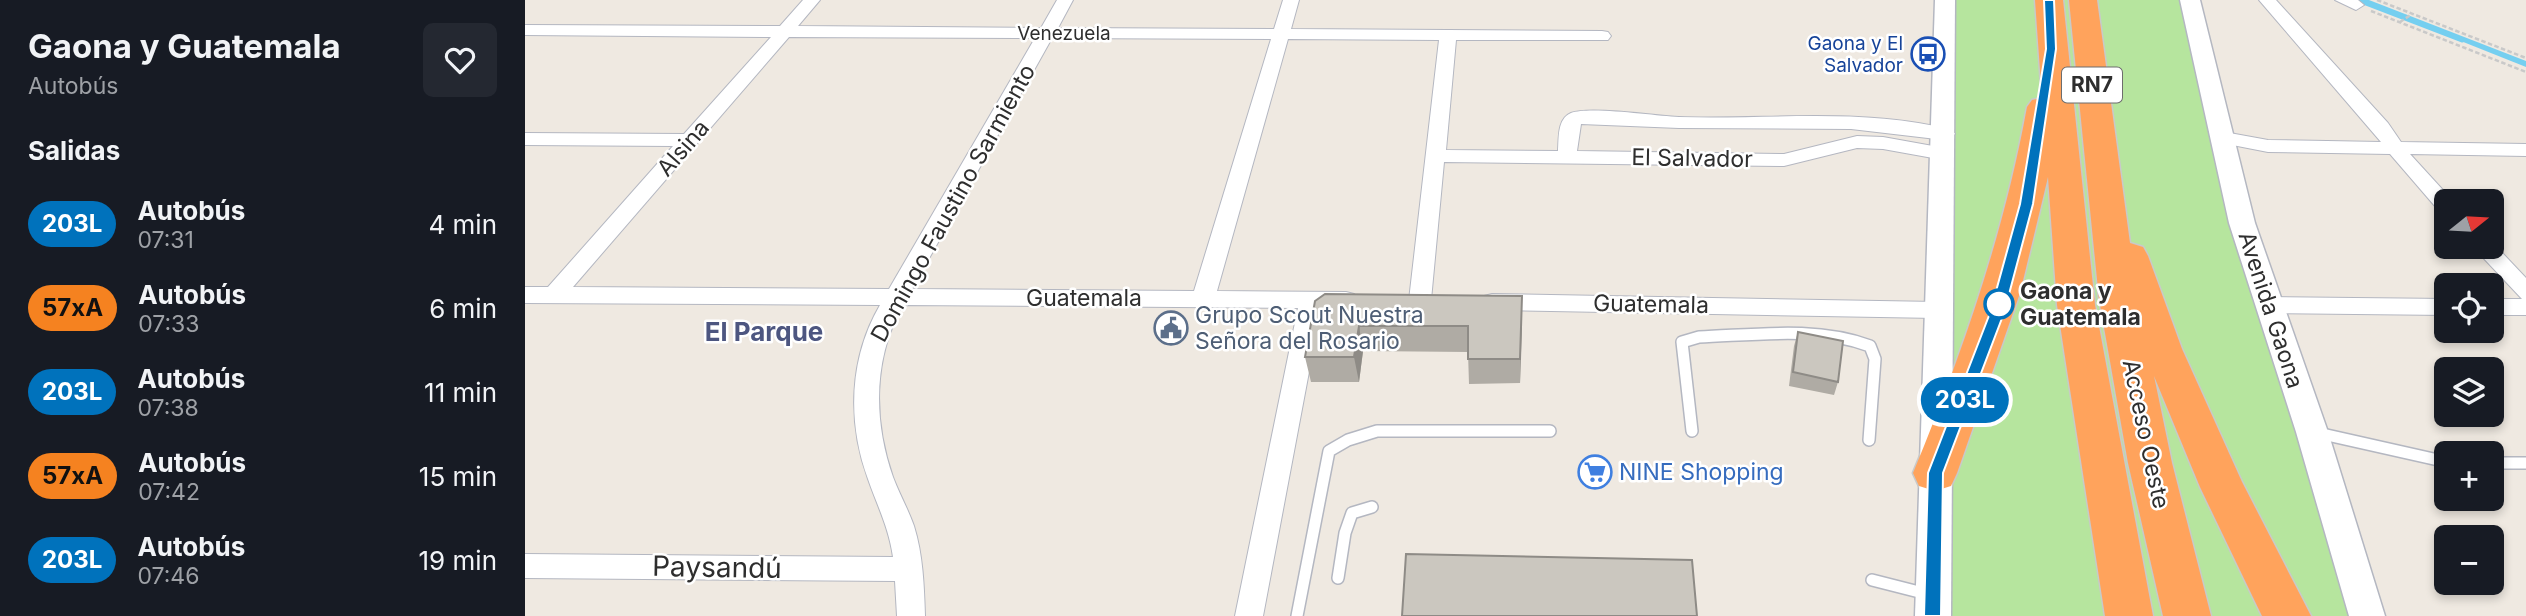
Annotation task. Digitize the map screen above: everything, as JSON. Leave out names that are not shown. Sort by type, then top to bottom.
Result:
[{"type":"highway","name":"Acceso Oeste","points":[[2049,0],[2051,49],[2075,305],[2129,616]]},
{"type":"highway","name":"Acceso Oeste","points":[[2083,0],[2118,299],[2142,426],[2187,616]]},
{"type":"highway","points":[[1935,473],[1980,362],[2027,204],[2051,49]]},
{"type":"highway","points":[[2101,170],[2162,349],[2222,486],[2287,616]]},
{"type":"street","name":"Alsina","points":[[554,295],[812,0]]},
{"type":"street","name":"Domingo Faustino Sarmiento","points":[[911,616],[909,569],[900,524],[881,480],[868,431],[866,385],[869,356],[879,327],[1065,0]]},
{"type":"street","points":[[1203,299],[1291,0]]},
{"type":"street","points":[[1933,606],[1945,0]]},
{"type":"street","name":"Avenida Gaona","points":[[2190,0],[2242,223],[2267,306],[2312,432],[2367,616]]},
{"type":"street","points":[[2267,0],[2381,127],[2434,192]]},
{"type":"street","name":"Venezuela","points":[[525,30],[1602,36]]},
{"type":"street","points":[[1420,300],[1438,156],[1448,35]]},
{"type":"street","points":[[1567,156],[1570,124],[1576,118],[1690,123],[1844,122],[1907,126],[1944,144]]},
{"type":"street","points":[[2224,138],[2267,146],[2526,150]]},
{"type":"street","points":[[525,139],[690,140]]},
{"type":"street","name":"El Salvador","points":[[1438,156],[1784,160],[1857,142],[1944,144]]},
{"type":"street","points":[[2495,259],[2526,292]]},
{"type":"street","name":"Guatemala","points":[[525,295],[1366,300]]},
{"type":"street","points":[[1249,616],[1311,300]]},
{"type":"street","points":[[1393,300],[1448,301]]},
{"type":"street","name":"Guatemala","points":[[1476,301],[1937,310]]},
{"type":"street","points":[[2267,306],[2434,307]]},
{"type":"street","points":[[2504,307],[2526,307]]},
{"type":"street","name":"Paysandú","points":[[525,566],[909,569]]},
{"type":"lane","points":[[1692,431],[1682,342],[1699,337],[1808,336],[1858,339],[1870,346],[1875,359],[1869,440]]},
{"type":"lane","points":[[1297,616],[1329,452],[1348,439],[1377,431],[1550,430]]},
{"type":"lane","points":[[2312,432],[2434,459]]},
{"type":"lane","points":[[2504,463],[2526,463]]},
{"type":"lane","points":[[1338,578],[1345,533],[1352,513],[1372,508]]},
{"type":"lane","points":[[1872,580],[1933,606]]},
{"type":"path","points":[[2377,0],[2526,58]]},
{"type":"path","points":[[2350,3],[2402,21],[2526,72]]},
{"type":"path","points":[[2402,21],[2411,15]]},
{"type":"green space","points":[[1945,0],[2190,0],[2367,616],[1933,616]]},
{"type":"water","points":[[2358,0],[2369,0],[2526,61],[2526,67]]},
{"type":"building","points":[[1325,294],[1522,296],[1520,359],[1468,359],[1468,326],[1359,326],[1354,357],[1305,357],[1315,301]]},
{"type":"building","points":[[1798,332],[1843,341],[1838,382],[1793,372]]},
{"type":"building","points":[[1406,554],[1692,560],[1697,616],[1402,616]]},
{"type":"waterway","points":[[2358,0],[2462,40]]},
{"type":"bus line","name":"203L","points":[[1933,616],[1935,473],[1997,313],[2027,204],[2051,49],[2049,0]]},
{"type":"place","name":"Gaona y El Salvador","points":[[1928,54]]},
{"type":"place","name":"Gaona y Guatemala","points":[[1999,304]]},
{"type":"place","name":"Grupo Scout Nuestra Señora del Rosario","points":[[1171,328]]},
{"type":"place","name":"NINE Shopping","points":[[1595,472]]},
{"type":"district","name":"El Parque","points":[[764,332]]}]
